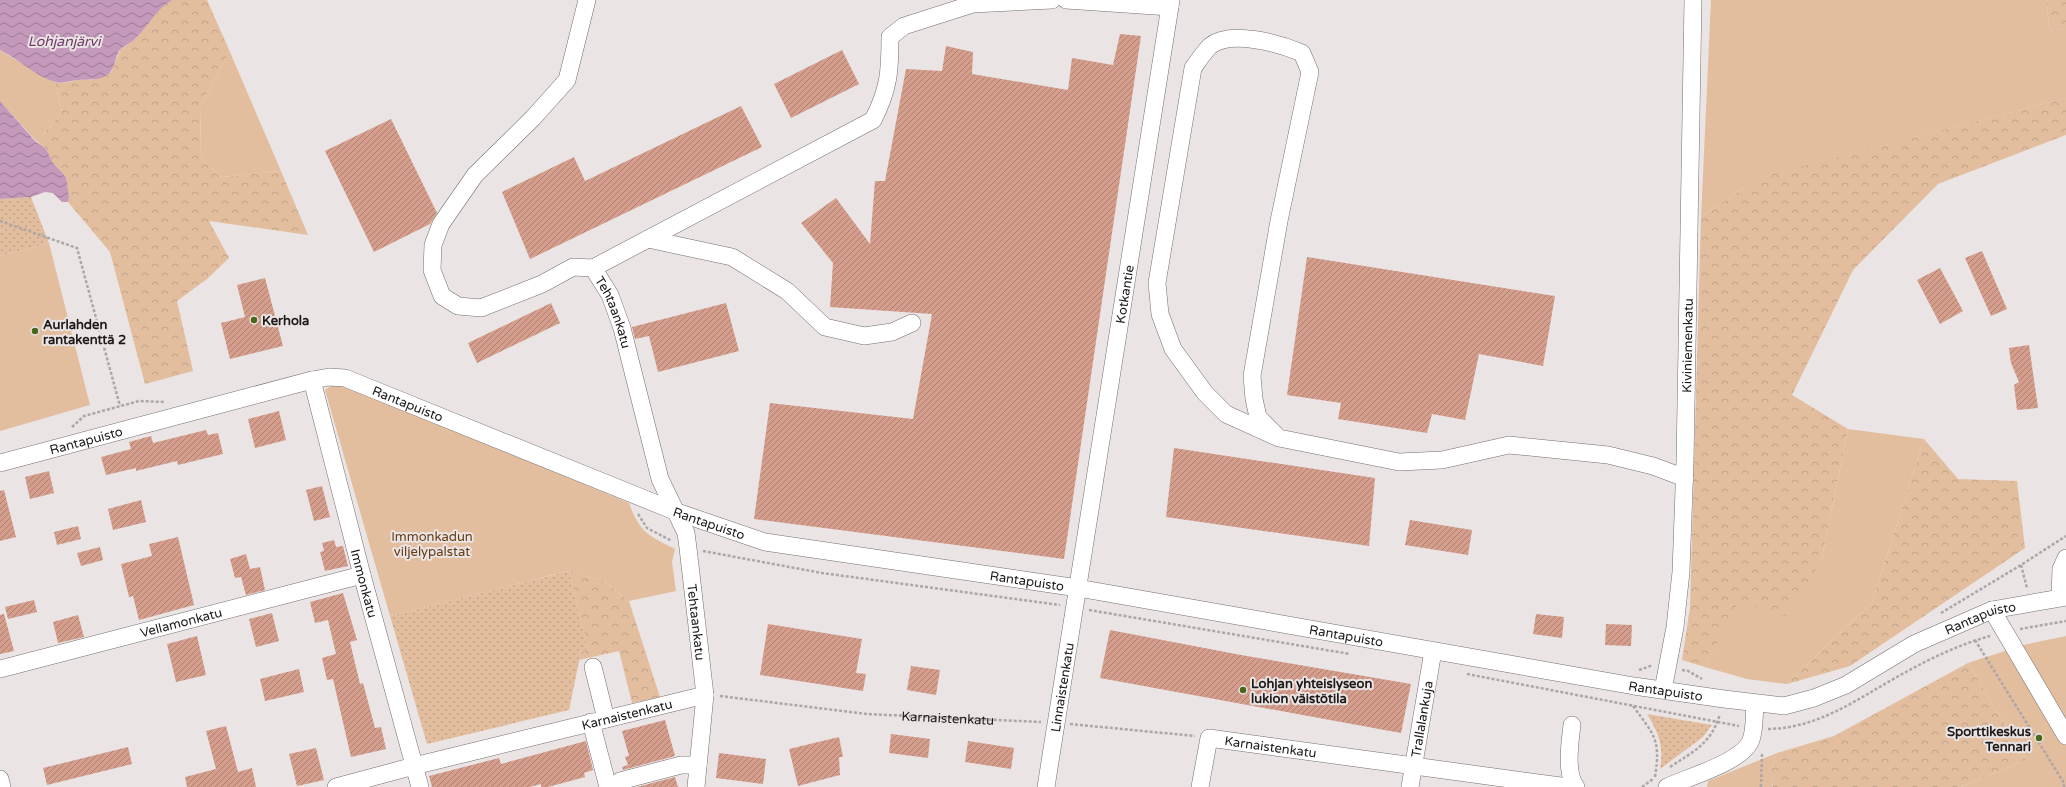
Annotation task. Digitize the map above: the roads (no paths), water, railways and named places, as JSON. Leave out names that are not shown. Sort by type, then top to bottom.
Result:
[{"type":"street","name":"Tehtaankatu","points":[[587,0],[567,80],[533,118],[475,175],[441,224],[433,245],[432,270],[442,296],[458,306],[481,308],[542,284],[573,267],[593,268],[610,295],[622,328],[660,479],[666,496],[677,512],[686,533],[705,695],[696,787]]},
{"type":"street","points":[[593,268],[873,120],[884,99],[890,71],[890,37],[904,26],[973,4],[1052,0]]},
{"type":"street","points":[[1066,0],[1171,4]]},
{"type":"street","name":"Kiviniemenkatu","points":[[1663,690],[1675,627],[1681,572],[1685,478],[1693,0]]},
{"type":"street","name":"Kotkantie","points":[[1078,588],[1171,4]]},
{"type":"street","points":[[1279,438],[1258,417],[1254,399],[1252,376],[1279,222],[1310,72],[1302,53],[1282,45],[1236,37],[1211,46],[1193,68],[1157,283],[1160,314],[1173,349],[1205,393],[1226,414],[1279,438],[1398,462],[1442,460],[1509,445],[1608,455],[1653,466],[1685,478]]},
{"type":"street","points":[[648,239],[732,257],[788,291],[826,328],[864,336],[892,332],[912,323]]},
{"type":"street","name":"Rantapuisto","points":[[0,463],[312,380],[334,377],[345,378],[677,512],[765,542],[1078,588],[1634,686],[1724,700],[1784,706],[1814,698],[1846,685],[1914,644],[1992,610],[2063,597]]},
{"type":"street","name":"Immonkatu","points":[[312,380],[362,575],[420,787]]},
{"type":"street","points":[[2063,597],[2061,569],[2066,558]]},
{"type":"street","name":"Vellamonkatu","points":[[0,669],[362,575]]},
{"type":"street","name":"Linnaistenkatu","points":[[1046,787],[1078,588]]},
{"type":"street","points":[[1992,610],[2066,736]]},
{"type":"street","name":"Trallalankuja","points":[[1410,787],[1412,765],[1433,651]]},
{"type":"street","points":[[593,667],[599,720],[614,784],[681,765],[698,765]]},
{"type":"street","name":"Karnaistenkatu","points":[[336,787],[414,766],[705,695]]},
{"type":"street","points":[[1661,780],[1736,758],[1745,750],[1750,741],[1753,729],[1755,704]]},
{"type":"street","points":[[1572,725],[1569,761],[1573,784],[1576,787]]},
{"type":"street","name":"Karnaistenkatu","points":[[1200,787],[1209,738],[1568,787]]},
{"type":"street","points":[[0,779],[2,787]]},
{"type":"water","name":"Lohjanjärvi","points":[[0,0],[172,0],[161,8],[136,38],[119,51],[108,75],[97,79],[77,80],[61,83],[49,80],[0,50]]},
{"type":"water","points":[[0,101],[36,142],[46,149],[53,163],[66,177],[69,197],[68,202],[62,202],[53,193],[45,192],[31,197],[0,199]]},
{"type":"place","name":"Kerhola","points":[[254,320]]},
{"type":"place","name":"Aurlahden rantakenttä 2","points":[[35,331]]},
{"type":"place","name":"Lohjan yhteislyseon lukion väistötila","points":[[1243,690]]},
{"type":"place","name":"Sporttikeskus Tennari","points":[[2039,738]]},
{"type":"park label","name":"Immonkadun viljelypalstat","points":[[432,544]]}]
